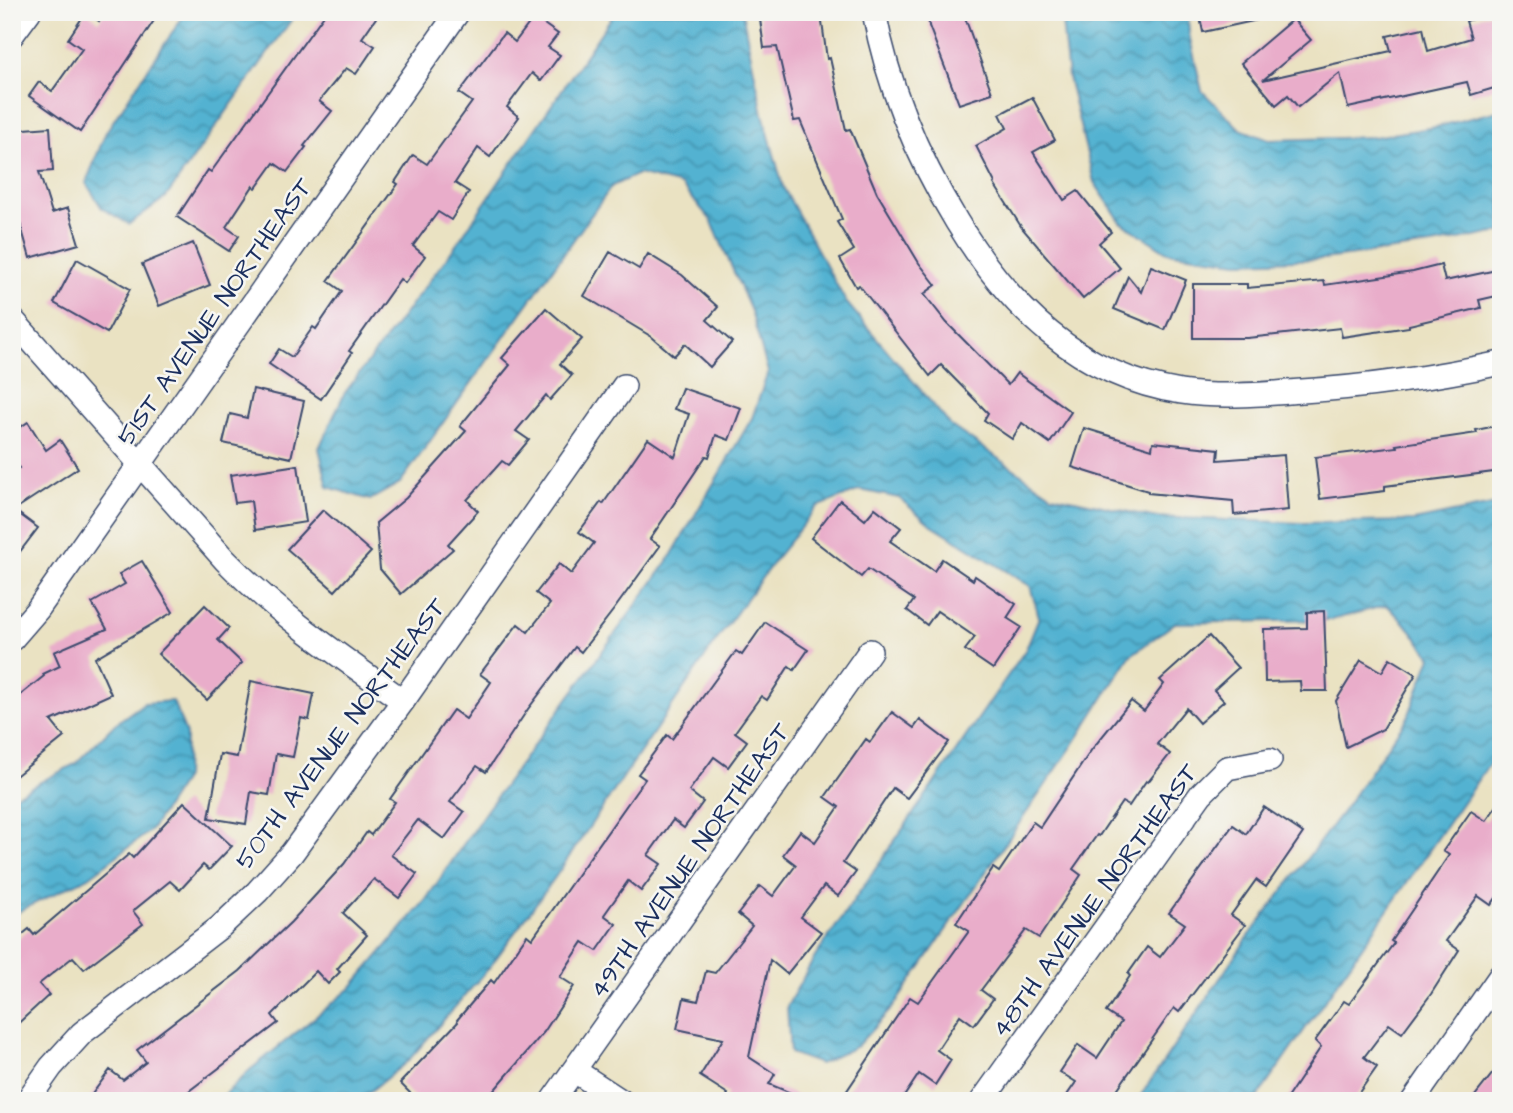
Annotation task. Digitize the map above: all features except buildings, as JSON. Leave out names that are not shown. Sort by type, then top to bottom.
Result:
[{"type":"street","points":[[12,35],[29,12]]},
{"type":"street","name":"51ST AVENUE NORTHEAST","points":[[12,639],[38,609],[141,465],[458,12]]},
{"type":"street","points":[[874,12],[913,141],[934,185],[983,263],[1016,302],[1049,333],[1081,356],[1115,373],[1148,383],[1180,392],[1211,394],[1361,388],[1501,363]]},
{"type":"street","points":[[12,319],[225,560],[259,594],[294,623],[403,701]]},
{"type":"street","name":"50TH AVENUE NORTHEAST","points":[[27,1101],[51,1067],[82,1033],[211,935],[257,892],[292,853],[403,701],[624,386]]},
{"type":"street","name":"49TH AVENUE NORTHEAST","points":[[552,1101],[870,651]]},
{"type":"street","name":"48TH AVENUE NORTHEAST","points":[[982,1101],[1201,794],[1227,768],[1270,760]]},
{"type":"street","points":[[1413,1101],[1501,975]]},
{"type":"street","points":[[575,1071],[621,1101]]},
{"type":"water","points":[[186,12],[297,12],[166,197],[129,224],[102,208],[86,183],[106,132]]},
{"type":"water","points":[[615,12],[742,12],[763,114],[783,187],[846,302],[951,426],[1052,495],[1152,517],[1302,523],[1414,521],[1501,503],[1501,747],[1255,1101],[1137,1101],[1246,940],[1345,808],[1408,717],[1431,657],[1387,605],[1331,620],[1175,623],[1130,656],[1073,745],[893,1007],[857,1046],[820,1064],[790,1053],[787,1006],[815,957],[1026,649],[1039,617],[1030,586],[929,523],[899,498],[860,490],[817,507],[780,553],[489,968],[408,1061],[358,1101],[218,1101],[250,1070],[351,988],[425,901],[486,811],[668,561],[752,418],[768,372],[751,311],[711,220],[681,185],[638,174],[612,186],[400,483],[370,500],[328,487],[319,448],[344,394],[454,248]]},
{"type":"water","points":[[1061,12],[1188,12],[1189,34],[1202,91],[1240,129],[1269,140],[1374,137],[1436,127],[1501,110],[1501,232],[1432,245],[1323,259],[1238,262],[1167,252],[1121,222],[1094,182],[1068,77]]},
{"type":"water","points":[[173,701],[186,734],[185,778],[151,830],[89,877],[21,910],[12,918],[12,797],[75,764],[115,724],[144,703]]}]
